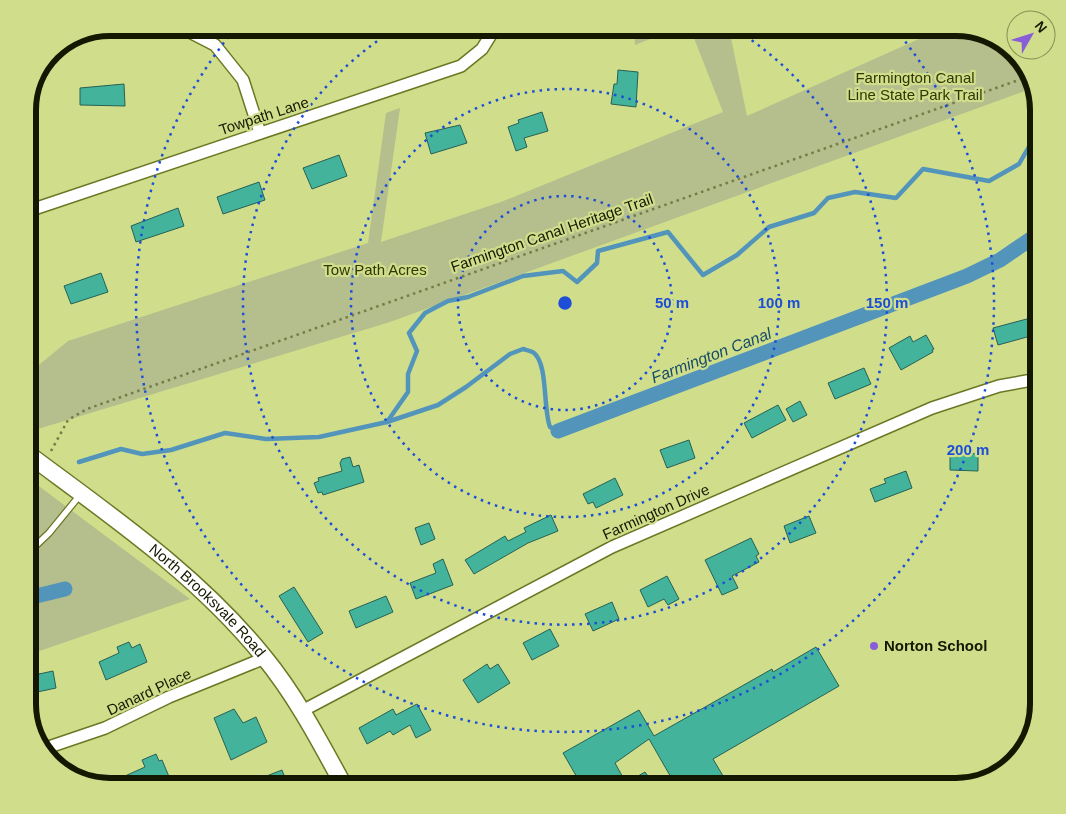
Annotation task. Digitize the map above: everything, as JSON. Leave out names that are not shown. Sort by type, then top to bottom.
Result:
[{"type":"main road","name":"North Brooksvale Road","points":[[36,460],[159,553],[198,586],[230,618],[265,658],[302,711],[340,778]]},
{"type":"street","points":[[198,36],[215,45],[243,80],[260,133]]},
{"type":"street","name":"Towpath Lane","points":[[36,208],[461,66],[482,49],[490,36]]},
{"type":"street","name":"Farmington Drive","points":[[302,711],[612,547],[932,408],[999,386],[1030,380]]},
{"type":"street","name":"Danard Place","points":[[50,746],[105,728],[169,697],[265,658]]},
{"type":"lane","points":[[36,545],[49,533],[81,493]]},
{"type":"path","name":"Farmington Canal Heritage Trail","points":[[43,466],[68,420],[87,409],[1022,79]]},
{"type":"green space","points":[[634,36],[658,36],[635,45]]},
{"type":"green space","name":"Farmington Canal Line State Park Trail","points":[[693,36],[731,36],[747,116],[926,36],[956,36],[979,40],[988,44],[1001,52],[1006,57],[1006,60],[1009,60],[1017,69],[1027,90],[390,322],[36,430],[36,367],[68,341],[368,243],[386,113],[400,108],[381,242],[501,202],[723,112]]},
{"type":"green space","points":[[36,484],[190,599],[36,652]]},
{"type":"building","points":[[618,70],[638,72],[636,107],[611,104],[614,84],[617,84]]},
{"type":"building","points":[[124,84],[125,106],[80,105],[80,88]]},
{"type":"building","points":[[542,112],[548,131],[524,138],[527,147],[516,151],[508,127],[519,123],[518,120]]},
{"type":"building","points":[[460,125],[467,143],[431,154],[425,133]]},
{"type":"building","points":[[339,155],[347,176],[312,189],[303,168]]},
{"type":"building","points":[[259,182],[265,200],[223,214],[217,197]]},
{"type":"building","points":[[178,208],[184,226],[136,242],[131,226]]},
{"type":"building","points":[[101,273],[108,292],[71,304],[64,286]]},
{"type":"building","points":[[1030,318],[1030,336],[998,345],[993,328]]},
{"type":"building","points":[[926,335],[934,349],[932,350],[933,352],[901,370],[889,348],[910,336],[913,342]]},
{"type":"building","points":[[864,368],[871,384],[835,399],[828,383]]},
{"type":"building","points":[[800,401],[807,415],[793,422],[786,409]]},
{"type":"building","points":[[778,405],[786,420],[752,438],[744,423]]},
{"type":"building","points":[[689,440],[695,458],[667,468],[660,450]]},
{"type":"building","points":[[950,452],[978,454],[978,471],[950,470]]},
{"type":"building","points":[[350,457],[353,467],[359,465],[364,482],[323,495],[322,492],[318,493],[314,483],[319,481],[318,478],[342,471],[340,463],[342,459]]},
{"type":"building","points":[[906,471],[912,488],[875,502],[870,489],[886,483],[884,479]]},
{"type":"building","points":[[615,478],[623,495],[596,508],[593,502],[588,504],[583,494]]},
{"type":"building","points":[[551,515],[558,531],[528,543],[474,574],[465,560],[505,536],[508,541],[526,532],[524,528]]},
{"type":"building","points":[[809,516],[816,533],[790,543],[784,526]]},
{"type":"building","points":[[429,523],[435,539],[421,545],[415,528]]},
{"type":"building","points":[[751,538],[759,554],[756,556],[759,562],[732,576],[738,588],[722,595],[705,560]]},
{"type":"building","points":[[443,559],[453,585],[416,599],[410,583],[436,573],[433,564]]},
{"type":"building","points":[[667,576],[679,599],[668,605],[664,599],[648,607],[640,590]]},
{"type":"building","points":[[294,587],[323,633],[308,642],[279,596]]},
{"type":"building","points":[[386,596],[393,612],[356,628],[349,611]]},
{"type":"building","points":[[612,602],[619,619],[593,631],[585,614]]},
{"type":"building","points":[[550,629],[559,646],[532,660],[523,643]]},
{"type":"building","points":[[129,642],[132,648],[140,644],[147,662],[106,680],[99,662],[119,653],[117,647]]},
{"type":"building","points":[[816,647],[839,686],[713,759],[724,778],[671,778],[649,739],[615,763],[623,778],[577,778],[563,753],[639,710],[654,736],[772,669],[773,672]]},
{"type":"building","points":[[487,664],[490,669],[498,664],[510,683],[478,703],[463,680]]},
{"type":"building","points":[[36,671],[38,671],[39,674],[53,671],[56,688],[36,692]]},
{"type":"building","points":[[417,704],[431,730],[416,738],[410,725],[393,735],[390,731],[367,744],[359,728],[393,709],[396,715]]},
{"type":"building","points":[[234,709],[243,723],[256,717],[267,742],[231,760],[214,718]]},
{"type":"building","points":[[156,754],[159,761],[162,760],[170,778],[121,778],[145,767],[142,760]]},
{"type":"building","points":[[282,770],[285,778],[264,778]]},
{"type":"building","points":[[645,772],[649,778],[635,778]]},
{"type":"waterway","points":[[387,422],[408,392],[408,374],[417,351],[409,333],[425,313],[448,301],[468,297],[523,276],[563,271],[577,282],[597,263],[598,251],[668,232],[703,275],[737,255],[769,227],[814,213],[828,198],[855,192],[896,198],[923,169],[989,181],[1019,164],[1030,145]]},
{"type":"waterway","name":"Farmington Canal","points":[[558,431],[967,276],[1000,260],[1030,239]]},
{"type":"waterway","points":[[79,462],[121,449],[142,454],[171,450],[225,433],[266,439],[319,437],[387,422],[438,405],[510,354],[523,349],[533,352],[538,359],[543,377],[550,427],[558,431]]},
{"type":"waterway","name":"Farmington Canal","points":[[36,596],[65,589]]},
{"type":"place","name":"Norton School","points":[[874,646]]},
{"type":"park label","name":"Tow Path Acres","points":[[375,270]]}]
